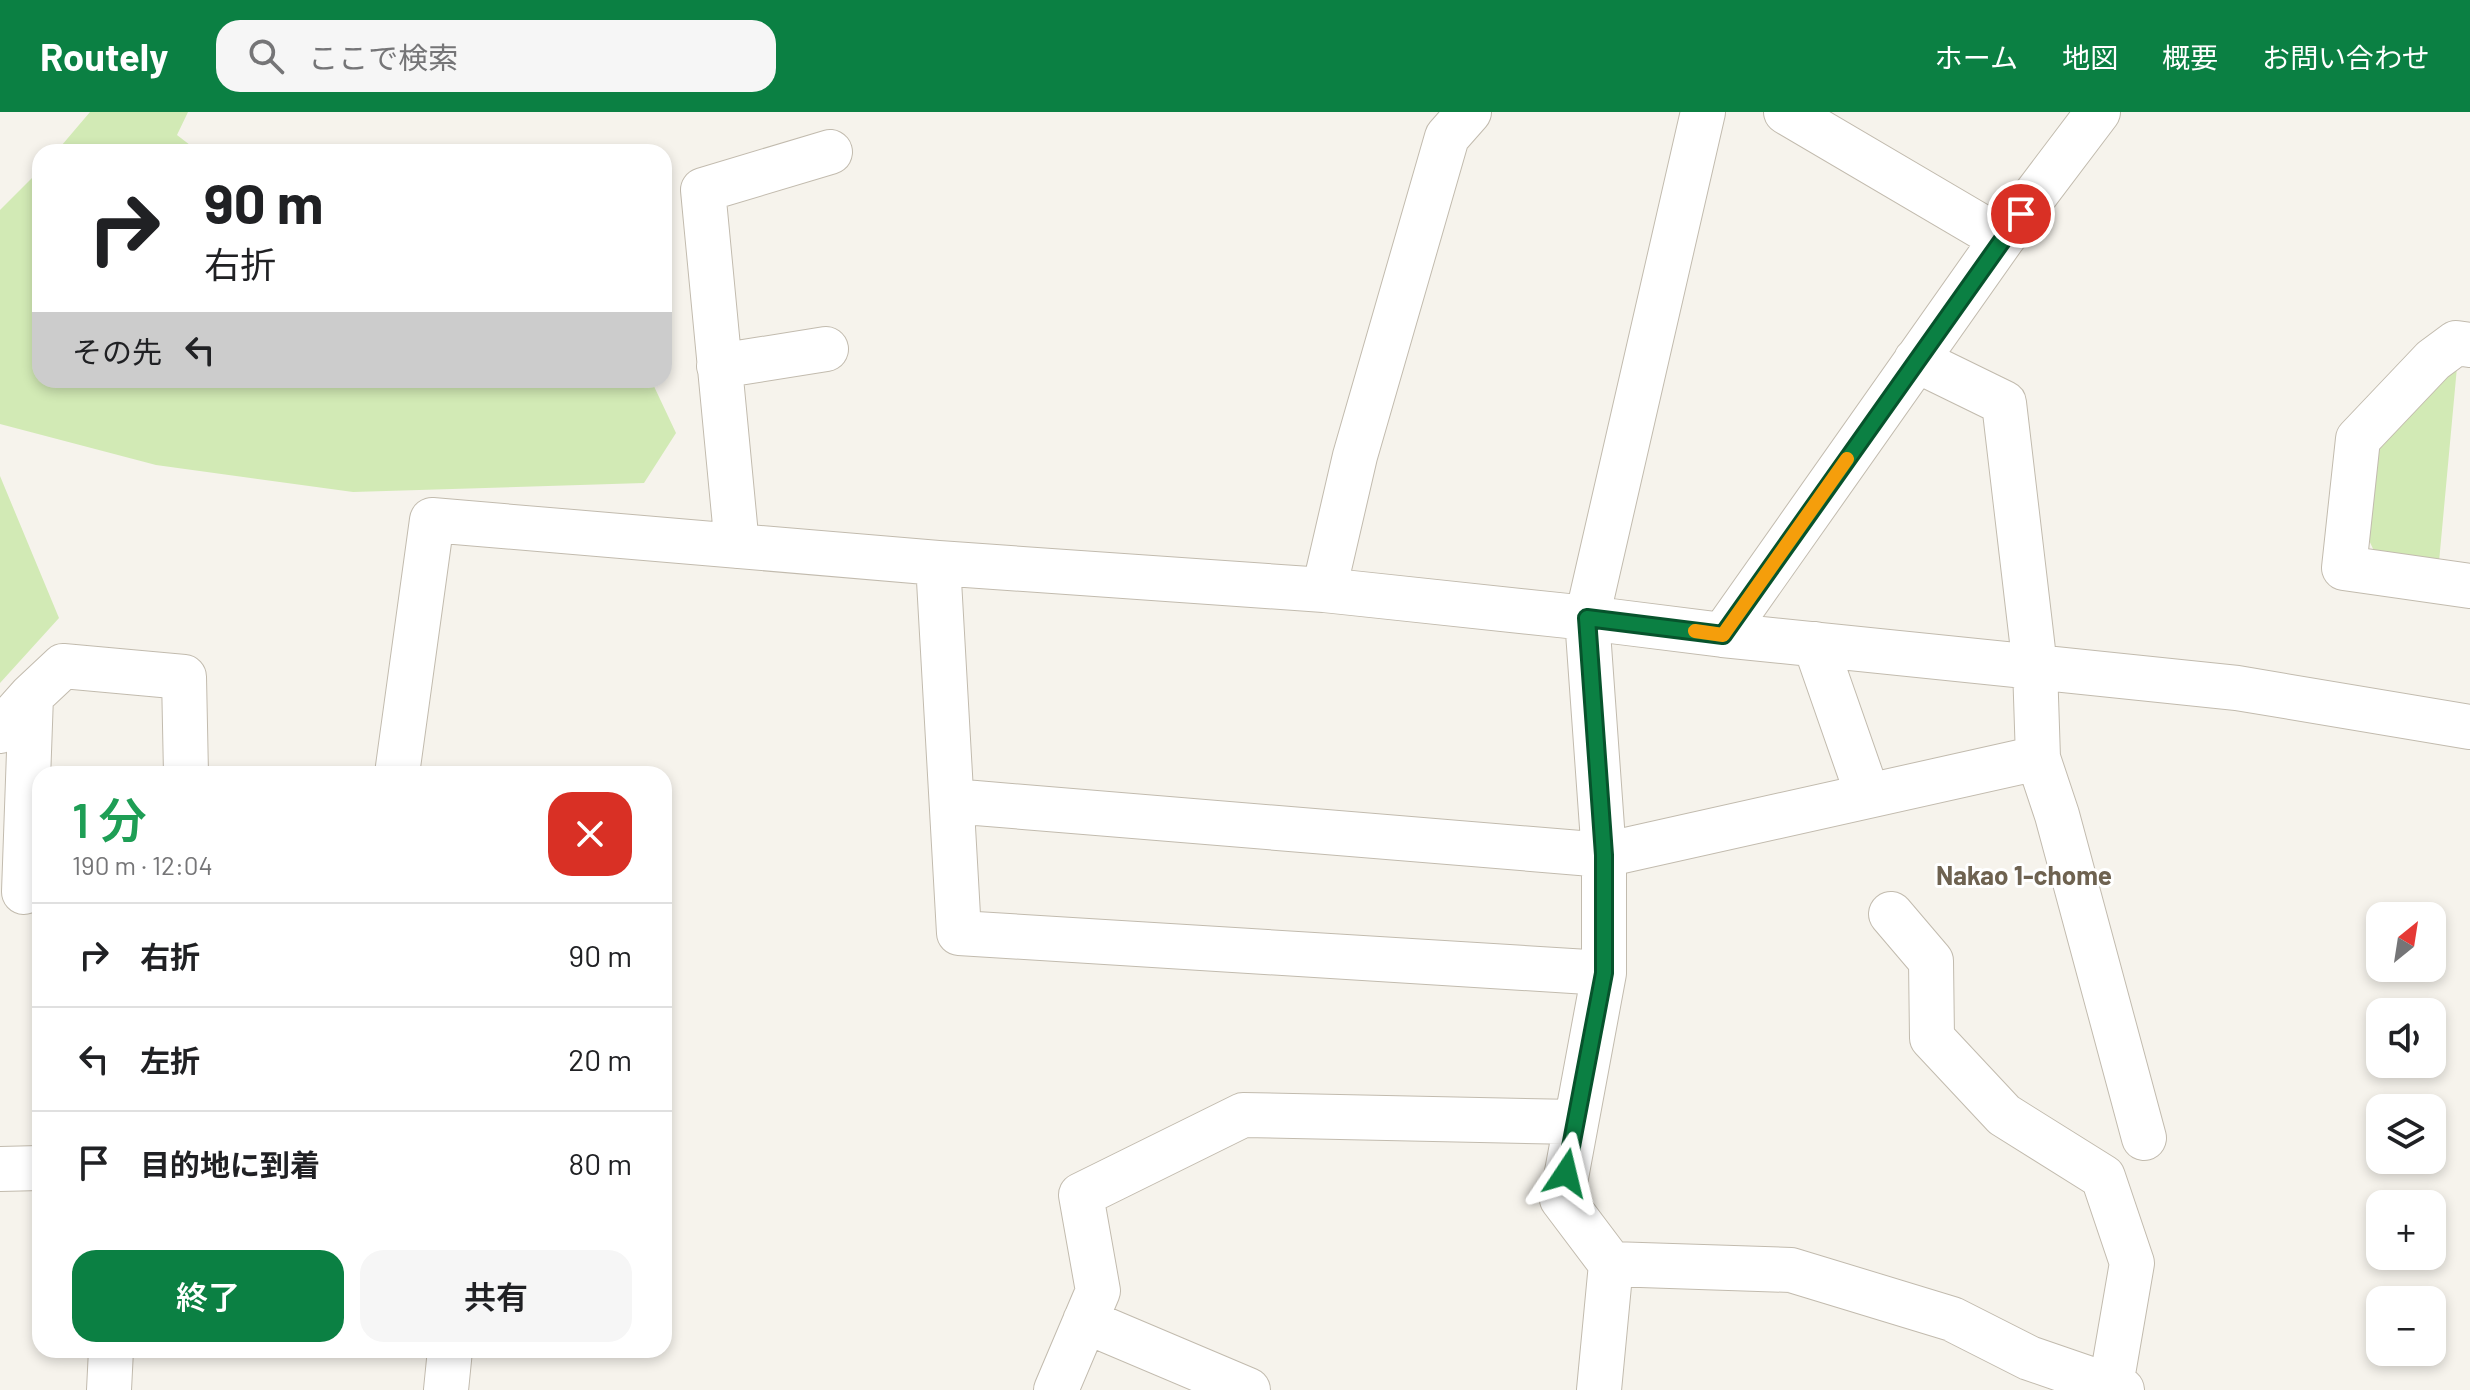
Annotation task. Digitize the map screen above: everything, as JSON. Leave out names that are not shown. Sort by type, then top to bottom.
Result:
[{"type":"street","points":[[1324,590],[1355,456],[1447,137],[1469,112]]},
{"type":"street","points":[[1599,1390],[1611,1264],[1562,1199],[1604,973],[1604,855],[1587,618],[1703,112]]},
{"type":"street","points":[[1786,112],[2002,239]]},
{"type":"street","points":[[1723,635],[2002,239],[2098,112]]},
{"type":"street","points":[[737,546],[703,190],[830,152]]},
{"type":"street","points":[[2470,345],[2456,343],[2433,360],[2358,439],[2344,568],[2470,586]]},
{"type":"street","points":[[719,366],[826,349]]},
{"type":"street","points":[[1916,360],[2004,403],[2035,667],[2038,758],[2057,815],[2144,1138]]},
{"type":"street","points":[[398,766],[432,520],[938,563],[1324,590],[2237,688],[2470,727]]},
{"type":"street","points":[[938,563],[959,933],[1604,973]]},
{"type":"street","points":[[1815,644],[1868,796]]},
{"type":"street","points":[[0,731],[63,666],[184,677],[186,766]]},
{"type":"street","points":[[24,892],[31,696]]},
{"type":"street","points":[[952,801],[1604,855],[2038,758]]},
{"type":"street","points":[[1611,1264],[1791,1270],[1952,1319],[2029,1358],[2117,1388],[2132,1263],[2103,1177],[2004,1115],[1932,1038],[1931,961],[1891,914]]},
{"type":"street","points":[[1056,1390],[1098,1291],[1081,1195],[1243,1115],[1576,1122]]},
{"type":"street","points":[[0,1169],[32,1168]]},
{"type":"street","points":[[1085,1321],[1248,1390]]},
{"type":"street","points":[[109,1390],[111,1358]]},
{"type":"street","points":[[446,1390],[449,1358]]},
{"type":"green space","points":[[90,112],[188,112],[177,135],[189,144],[63,144]]},
{"type":"green space","points":[[32,178],[32,388],[655,388],[676,433],[644,483],[353,492],[156,465],[0,424],[0,210]]},
{"type":"green space","points":[[2457,367],[2439,562],[2374,551],[2368,538],[2375,440]]},
{"type":"green space","points":[[0,476],[59,618],[0,683]]},
{"type":"slow traffic","points":[[1695,631],[1723,635],[1847,459]]},
{"type":"district","name":"Nakao 1-chome","points":[[2024,876]]},
{"type":"route","points":[[1566,1173],[1604,973],[1604,855],[1587,618],[1723,635],[2021,214]]}]
